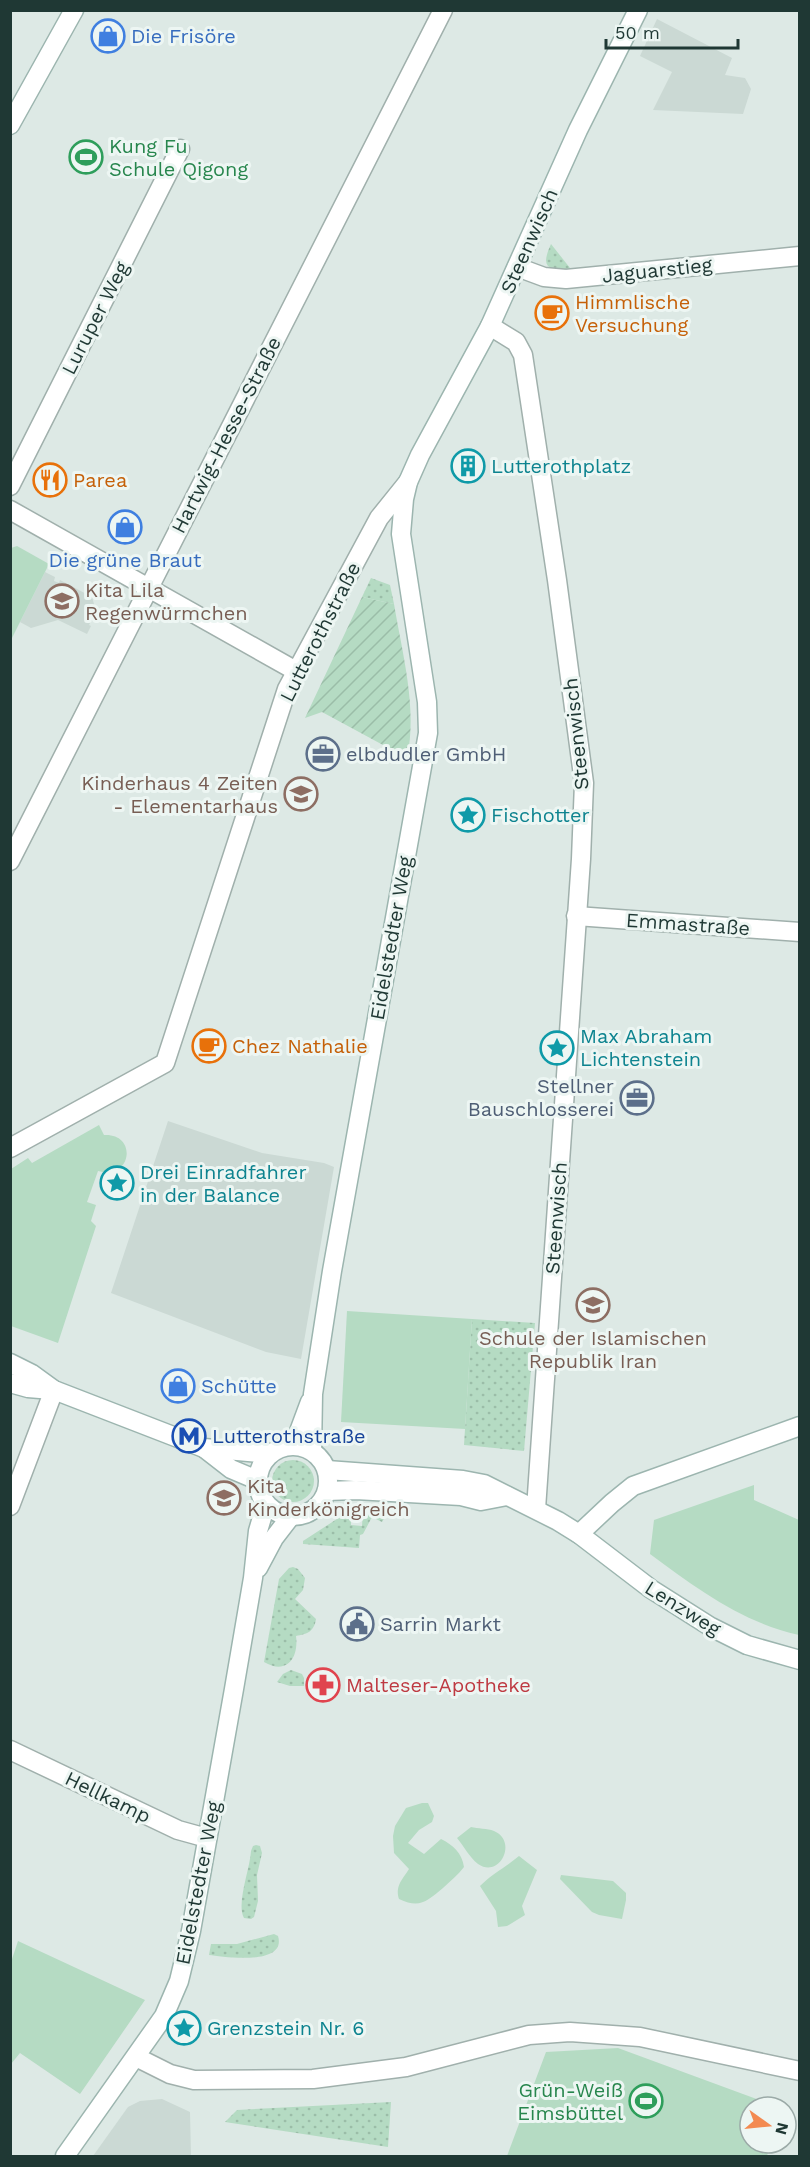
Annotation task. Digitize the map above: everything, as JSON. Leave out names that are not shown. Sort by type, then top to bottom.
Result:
[{"type":"street","points":[[10,125],[74,10]]},
{"type":"street","name":"Hartwig-Hesse-Straße","points":[[10,861],[443,10]]},
{"type":"street","name":"Steenwisch","points":[[536,1509],[581,859],[584,783],[557,580],[523,355],[516,342],[490,326],[578,130],[638,10]]},
{"type":"street","name":"Luruper Weg","points":[[10,486],[180,149]]},
{"type":"street","name":"Jaguarstieg","points":[[517,267],[536,275],[566,279],[800,256]]},
{"type":"street","name":"Lutterothstraße","points":[[10,1148],[165,1063],[288,689],[379,518],[408,482],[420,455],[490,326]]},
{"type":"street","name":"Eidelstedter Weg","points":[[312,1451],[313,1394],[332,1271],[428,733],[427,702],[401,534],[408,482]]},
{"type":"street","points":[[10,510],[296,671]]},
{"type":"street","name":"Emmastraße","points":[[576,916],[800,932]]},
{"type":"street","points":[[10,1363],[54,1390],[204,1448],[270,1454]]},
{"type":"street","points":[[10,1383],[28,1388],[54,1390]]},
{"type":"street","points":[[10,1506],[54,1390]]},
{"type":"street","name":"Eidelstedter Weg","points":[[294,1445],[313,1394]]},
{"type":"street","points":[[579,1534],[633,1486],[800,1426]]},
{"type":"street","points":[[294,1445],[312,1451],[321,1459],[327,1470],[327,1491],[317,1507],[300,1516],[273,1511],[266,1504],[258,1489],[257,1480],[263,1461],[277,1449],[294,1445]]},
{"type":"street","points":[[204,1448],[231,1469],[257,1480]]},
{"type":"street","name":"Lenzweg","points":[[327,1470],[463,1480],[484,1484],[536,1509],[579,1534],[651,1589],[711,1627],[747,1645],[800,1660]]},
{"type":"street","points":[[327,1491],[356,1490],[461,1496],[481,1501],[507,1496]]},
{"type":"street","name":"Eidelstedter Weg","points":[[65,2157],[164,2016],[179,1981],[191,1931],[253,1578],[258,1531],[266,1504]]},
{"type":"street","name":"Eidelstedter Weg","points":[[253,1578],[274,1538],[291,1516]]},
{"type":"street","name":"Hellkamp","points":[[10,1750],[178,1830],[207,1838]]},
{"type":"street","points":[[136,2057],[170,2074],[194,2080],[314,2079],[406,2067],[529,2035],[570,2032],[640,2037],[800,2071]]},
{"type":"shaded area","points":[[657,19],[732,58],[725,75],[745,78],[751,89],[743,114],[653,110],[672,72],[640,56]]},
{"type":"shaded area","name":"Kita Lila Regenwürmchen","points":[[45,572],[55,577],[54,581],[59,583],[60,580],[92,597],[96,611],[87,634],[58,620],[31,628],[20,622]]},
{"type":"shaded area","points":[[168,1121],[262,1153],[324,1163],[334,1167],[301,1359],[266,1352],[111,1293]]},
{"type":"shaded area","points":[[162,2099],[190,2112],[191,2156],[93,2156],[128,2107],[140,2101]]},
{"type":"green space","points":[[551,244],[570,271],[556,270],[548,266],[546,258]]},
{"type":"green space","points":[[17,546],[49,564],[11,640],[11,548]]},
{"type":"green space","points":[[371,578],[390,585],[394,604],[362,597]]},
{"type":"green space","points":[[362,597],[394,604],[410,701],[410,740],[407,758],[322,712],[305,718]]},
{"type":"green space","points":[[99,1125],[104,1135],[115,1136],[122,1141],[126,1148],[126,1156],[124,1163],[118,1169],[109,1172],[98,1171],[87,1202],[96,1205],[91,1221],[96,1226],[58,1343],[11,1326],[11,1169],[28,1158],[32,1163]]},
{"type":"green space","points":[[347,1311],[472,1319],[465,1429],[341,1422]]},
{"type":"green space","points":[[472,1319],[535,1323],[524,1451],[464,1445]]},
{"type":"green space","points":[[293,1460],[301,1461],[308,1466],[313,1473],[313,1489],[308,1496],[301,1501],[293,1502],[285,1501],[278,1496],[273,1489],[272,1481],[273,1473],[278,1466],[285,1461]]},
{"type":"green space","points":[[754,1485],[754,1500],[799,1520],[799,1635],[739,1613],[650,1554],[654,1520]]},
{"type":"green space","points":[[363,1511],[387,1513],[382,1522],[372,1517],[363,1534],[360,1535],[359,1548],[303,1544],[303,1541],[340,1517],[351,1519],[351,1525],[362,1526]]},
{"type":"green space","points":[[289,1568],[298,1569],[305,1578],[303,1590],[295,1599],[316,1619],[314,1627],[309,1632],[296,1636],[295,1652],[289,1663],[285,1666],[272,1666],[264,1662],[279,1579]]},
{"type":"green space","points":[[291,1670],[302,1674],[304,1686],[290,1686],[277,1682],[283,1674]]},
{"type":"green space","points":[[428,1803],[434,1816],[432,1822],[419,1830],[408,1843],[424,1854],[441,1839],[456,1850],[464,1867],[432,1897],[423,1902],[412,1903],[399,1899],[399,1887],[409,1869],[394,1853],[393,1836],[395,1826],[406,1808]]},
{"type":"green space","points":[[471,1827],[494,1831],[505,1842],[503,1857],[493,1867],[478,1864],[457,1838]]},
{"type":"green space","points":[[256,1845],[260,1846],[262,1853],[257,1875],[258,1901],[254,1917],[251,1919],[244,1918],[242,1895],[251,1851]]},
{"type":"green space","points":[[519,1856],[537,1870],[522,1906],[525,1915],[507,1926],[498,1927],[496,1911],[480,1886]]},
{"type":"green space","points":[[561,1875],[613,1881],[626,1893],[622,1919],[592,1912],[560,1879]]},
{"type":"green space","points":[[274,1934],[278,1936],[278,1946],[273,1952],[264,1956],[240,1958],[209,1955],[211,1944],[237,1944]]},
{"type":"green space","points":[[18,1941],[145,2000],[80,2094],[20,2053],[11,2064],[11,1962]]},
{"type":"green space","name":"Grün-Weiß Eimsbüttel","points":[[618,2048],[745,2095],[738,2095],[738,2155],[767,2156],[507,2156],[546,2052]]},
{"type":"green space","points":[[391,2102],[388,2147],[225,2122],[237,2110]]},
{"type":"place","name":"Die Frisöre","points":[[108,36]]},
{"type":"place","name":"Kung Fu Schule Qigong","points":[[86,157]]},
{"type":"place","name":"Himmlische Versuchung","points":[[552,313]]},
{"type":"place","name":"Lutterothplatz","points":[[468,466]]},
{"type":"place","name":"Parea","points":[[50,480]]},
{"type":"place","name":"Die grüne Braut","points":[[125,527]]},
{"type":"place","name":"Kita Lila Regenwürmchen","points":[[62,601]]},
{"type":"place","name":"elbdudler GmbH","points":[[323,754]]},
{"type":"place","name":"Kinderhaus 4 Zeiten - Elementarhaus","points":[[301,794]]},
{"type":"place","name":"Fischotter","points":[[468,815]]},
{"type":"place","name":"Chez Nathalie","points":[[209,1046]]},
{"type":"place","name":"Max Abraham Lichtenstein","points":[[557,1048]]},
{"type":"place","name":"Stellner Bauschlosserei","points":[[637,1098]]},
{"type":"place","name":"Drei Einradfahrer in der Balance","points":[[117,1183]]},
{"type":"place","name":"Schule der Islamischen Republik Iran","points":[[593,1305]]},
{"type":"place","name":"Schütte","points":[[178,1386]]},
{"type":"place","name":"Lutterothstraße","points":[[189,1436]]},
{"type":"place","name":"Kita Kinderkönigreich","points":[[224,1498]]},
{"type":"place","name":"Sarrin Markt","points":[[357,1624]]},
{"type":"place","name":"Malteser-Apotheke","points":[[323,1685]]},
{"type":"place","name":"Grenzstein Nr. 6","points":[[184,2028]]},
{"type":"place","name":"Grün-Weiß Eimsbüttel","points":[[646,2101]]}]
